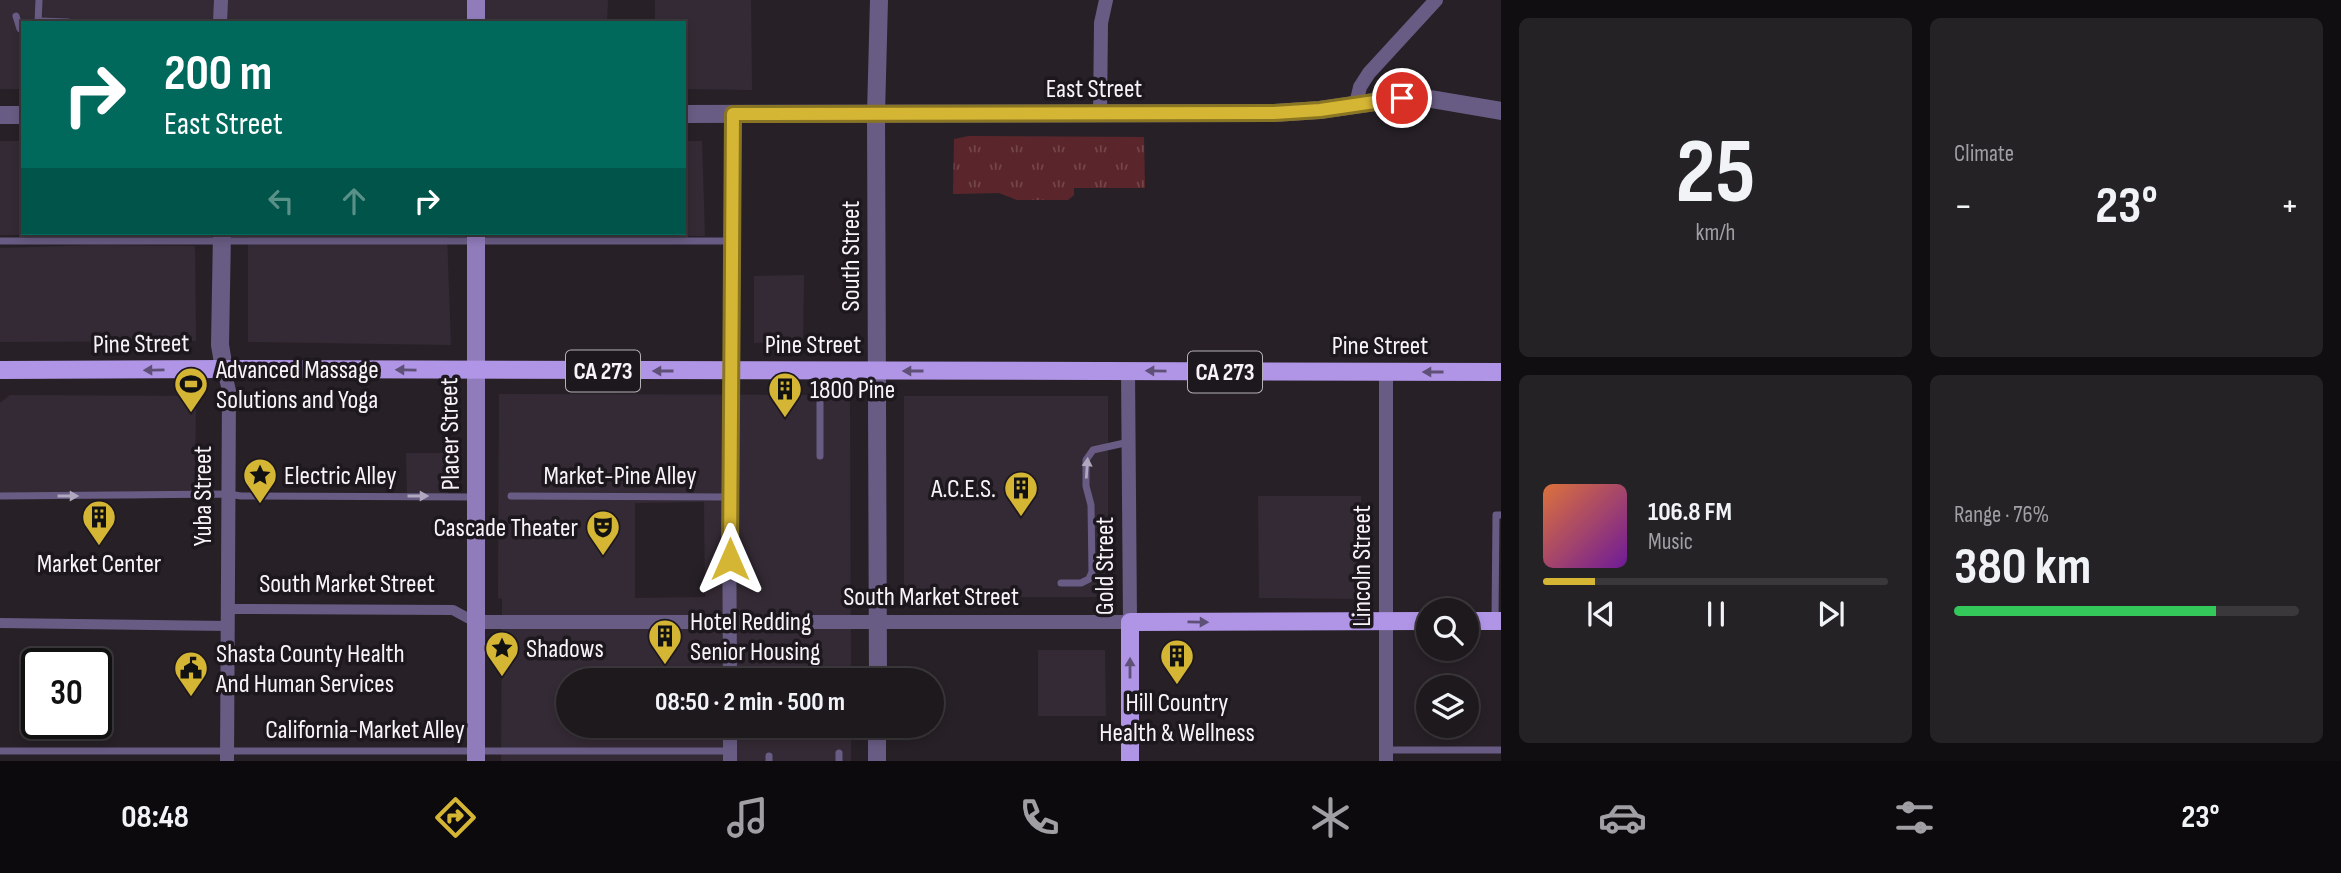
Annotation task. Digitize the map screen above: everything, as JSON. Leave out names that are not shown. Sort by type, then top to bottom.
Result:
[{"type":"main road","points":[[476,0],[476,21]]},
{"type":"main road","name":"Placer Street","points":[[476,237],[476,756]]},
{"type":"main road","name":"Pine Street","points":[[0,370],[1501,372]]},
{"type":"main road","name":"South Market Street","points":[[1130,622],[1416,621]]},
{"type":"main road","points":[[1479,621],[1498,621]]},
{"type":"main road","name":"Gold Street","points":[[1130,622],[1130,761]]},
{"type":"street","points":[[220,21],[221,0]]},
{"type":"street","name":"South Street","points":[[878,668],[876,114],[879,0]]},
{"type":"street","points":[[1100,114],[1101,23],[1107,0]]},
{"type":"street","points":[[1356,104],[1360,87],[1368,73],[1436,0]]},
{"type":"street","name":"East Street","points":[[686,114],[1274,113],[1414,98],[1501,111]]},
{"type":"street","points":[[730,668],[733,114]]},
{"type":"street","points":[[0,115],[21,115]]},
{"type":"street","name":"Yuba Street","points":[[222,237],[220,345],[229,391],[227,756]]},
{"type":"street","name":"Gold Street","points":[[1128,371],[1130,622]]},
{"type":"street","name":"Lincoln Street","points":[[1386,372],[1386,756]]},
{"type":"street","name":"South Market Street","points":[[228,609],[453,610],[475,622],[1130,622]]},
{"type":"street","points":[[0,623],[228,626]]},
{"type":"street","points":[[730,738],[730,756]]},
{"type":"street","points":[[877,738],[877,761]]},
{"type":"lane","points":[[38,21],[39,0]]},
{"type":"lane","points":[[16,16],[21,29]]},
{"type":"lane","points":[[0,241],[222,237],[476,237],[733,241]]},
{"type":"lane","points":[[820,370],[820,456]]},
{"type":"lane","points":[[1061,583],[1082,583],[1089,579],[1092,572],[1091,505],[1085,466],[1088,455],[1100,447],[1129,442]]},
{"type":"lane","points":[[0,496],[476,496]]},
{"type":"lane","name":"Market-Pine Alley","points":[[511,496],[729,497]]},
{"type":"lane","points":[[1498,621],[1496,515],[1501,515]]},
{"type":"lane","points":[[1386,756],[1501,750]]},
{"type":"lane","name":"California-Market Alley","points":[[0,751],[227,756],[730,756]]},
{"type":"shaded area","points":[[0,0],[608,0],[607,21],[21,21],[21,89],[0,89]]},
{"type":"shaded area","points":[[655,0],[751,0],[752,90],[686,89],[686,21],[655,21]]},
{"type":"shaded area","points":[[0,141],[21,141],[21,235],[0,235]]},
{"type":"shaded area","points":[[686,141],[702,141],[705,236],[502,235],[686,235]]},
{"type":"shaded area","points":[[248,235],[447,235],[451,345],[248,342]]},
{"type":"shaded area","points":[[195,246],[196,341],[0,342],[0,248]]},
{"type":"shaded area","points":[[804,275],[803,342],[754,343],[754,276]]},
{"type":"shaded area","points":[[499,394],[850,395],[851,668],[556,668],[556,738],[851,738],[851,761],[501,761],[502,599],[498,598]],"holes":[[[704,502],[705,597],[635,598],[635,503]]]},
{"type":"shaded area","points":[[10,395],[196,396],[195,484],[199,497],[0,498],[0,403]]},
{"type":"shaded area","points":[[904,396],[1108,396],[1108,597],[904,597]]},
{"type":"shaded area","points":[[406,453],[448,453],[448,498],[407,498]]},
{"type":"shaded area","points":[[1258,496],[1361,496],[1362,593],[1358,599],[1259,598]]},
{"type":"shaded area","points":[[1038,650],[1105,650],[1106,716],[1038,716]]},
{"type":"green space","points":[[969,136],[1144,137],[1145,188],[1074,188],[1074,195],[1068,200],[1017,200],[999,193],[953,194],[954,139]]},
{"type":"place","name":"Advanced Massage Solutions and Yoga","points":[[191,414]]},
{"type":"place","name":"1800 Pine","points":[[785,419]]},
{"type":"place","name":"Electric Alley","points":[[260,505]]},
{"type":"place","name":"A.C.E.S.","points":[[1021,518]]},
{"type":"place","name":"Market Center","points":[[99,547]]},
{"type":"place","name":"Cascade Theater","points":[[603,557]]},
{"type":"place","name":"Hotel Redding Senior Housing","points":[[665,666]]},
{"type":"place","name":"Shadows","points":[[502,678]]},
{"type":"place","name":"Hill Country Health & Wellness","points":[[1177,686]]},
{"type":"place","name":"Shasta County Health And Human Services","points":[[191,698]]},
{"type":"route","points":[[730,559],[733,114],[1274,113],[1320,110],[1402,98]]}]
